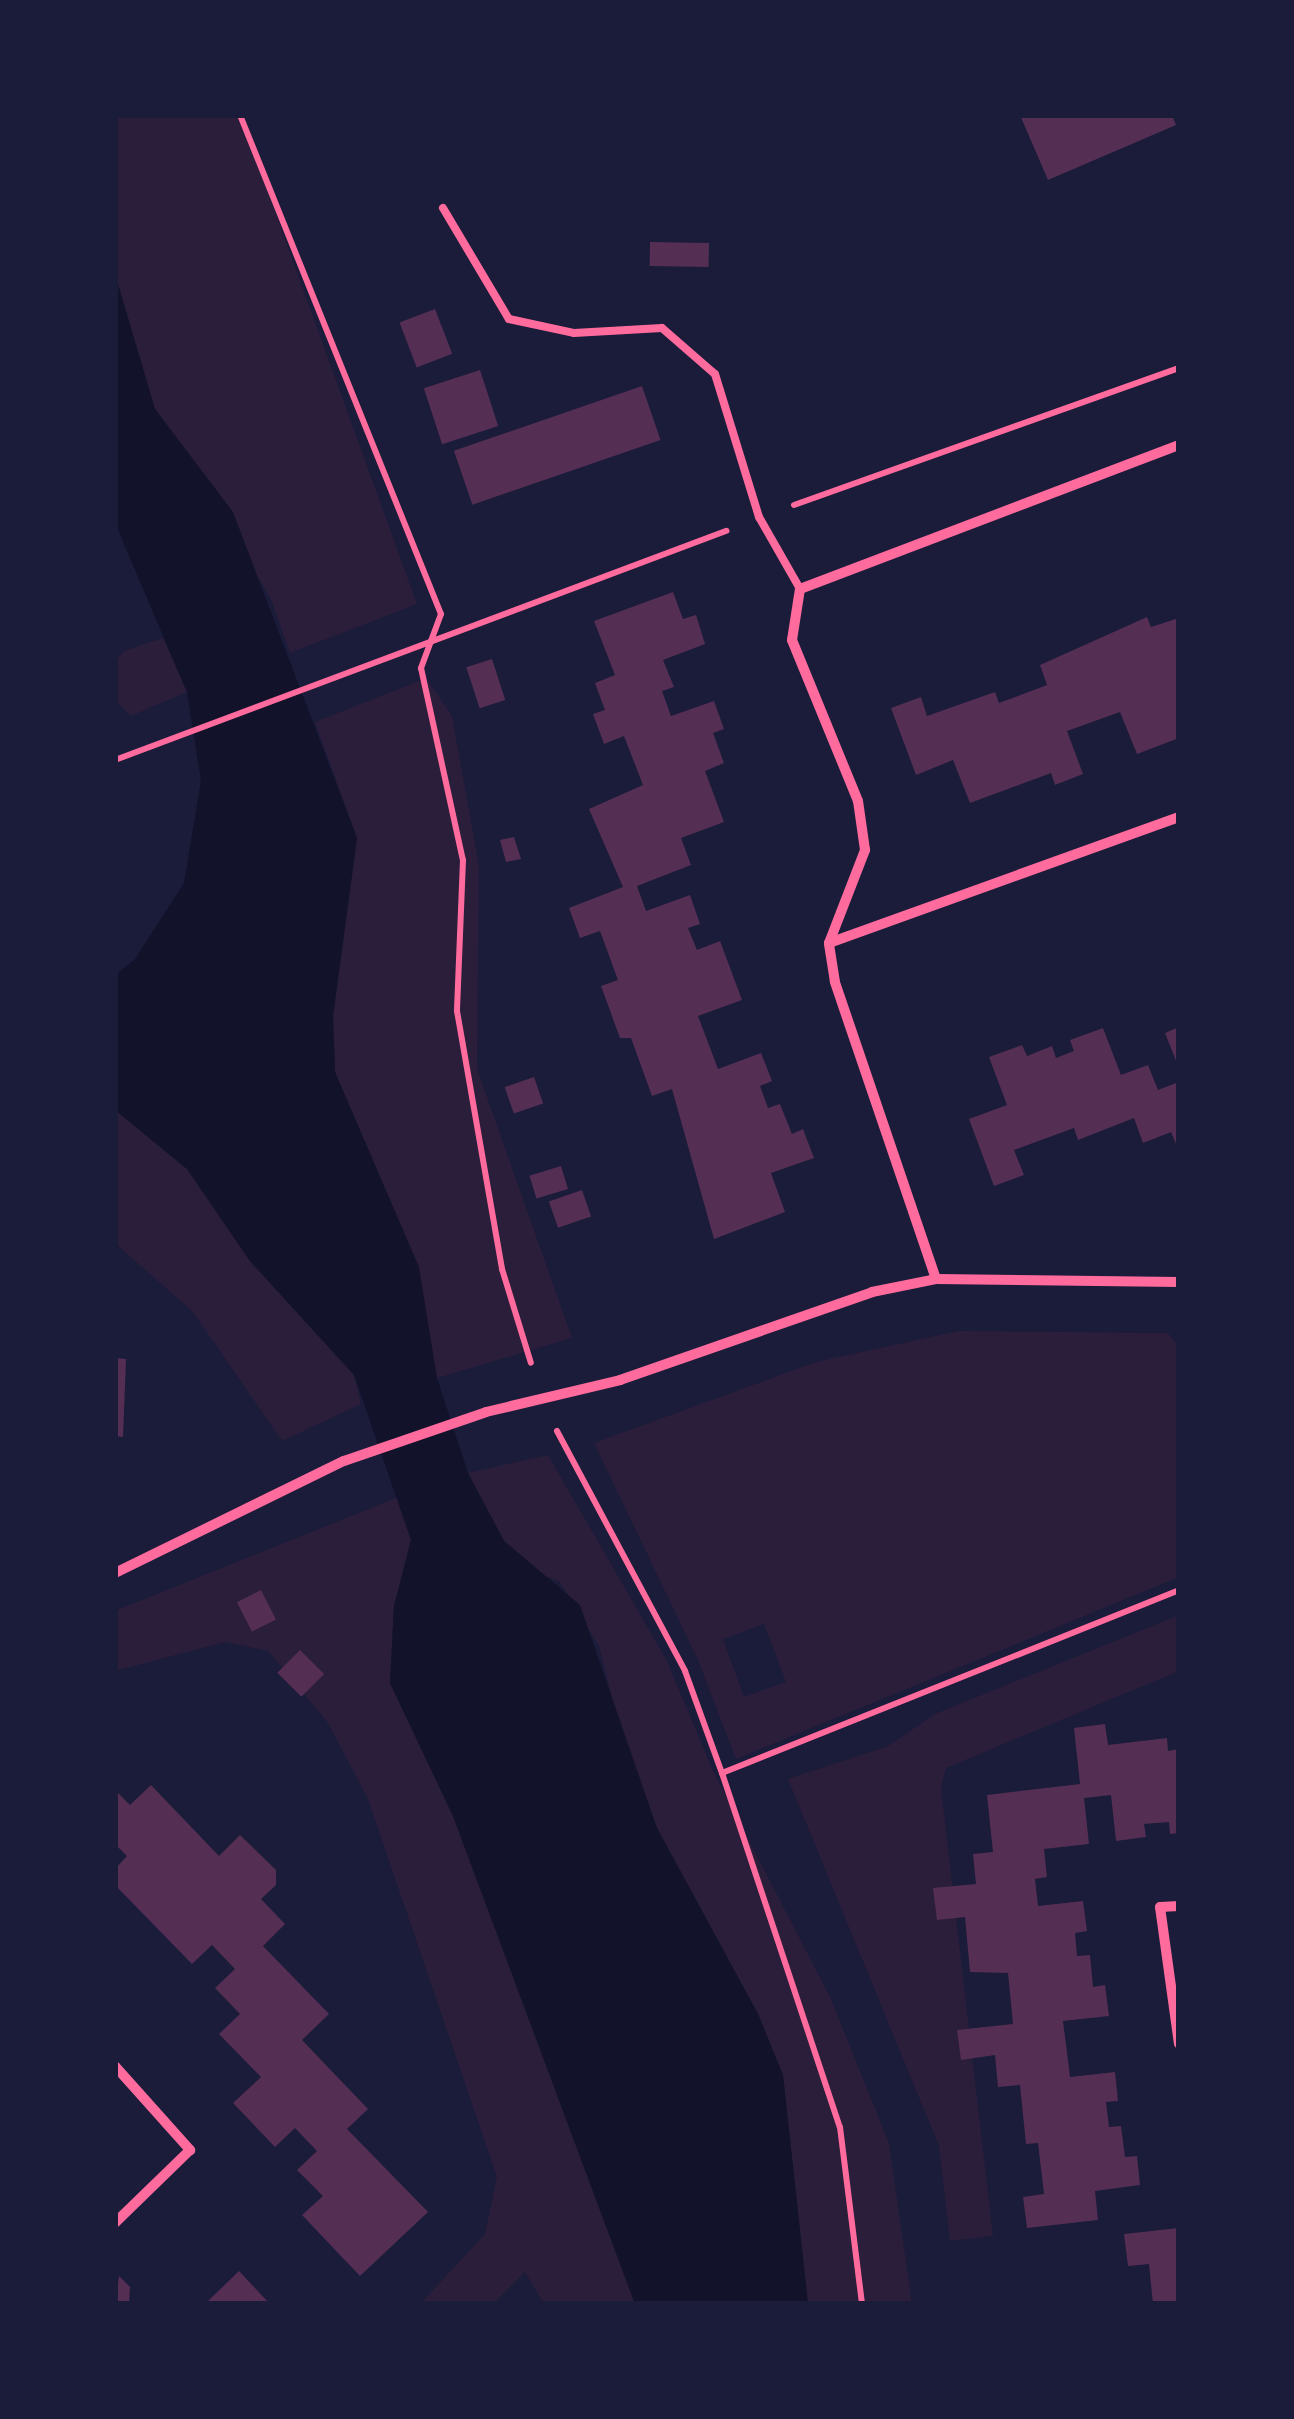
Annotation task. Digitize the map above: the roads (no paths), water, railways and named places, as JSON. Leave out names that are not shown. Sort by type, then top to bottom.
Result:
[{"type":"street","points":[[936,1280],[835,982],[829,942],[865,850],[858,801],[792,640],[800,588],[1179,445]]},
{"type":"street","points":[[829,942],[1179,817]]},
{"type":"street","points":[[115,1573],[344,1462],[486,1412],[620,1380],[872,1292],[936,1280],[1179,1282]]},
{"type":"street","points":[[1179,1906],[1160,1907],[1179,2044]]},
{"type":"street","points":[[115,2066],[190,2150],[115,2222]]},
{"type":"lane","points":[[442,208],[509,319],[574,333],[662,328],[715,374],[760,517],[800,588]]}]
